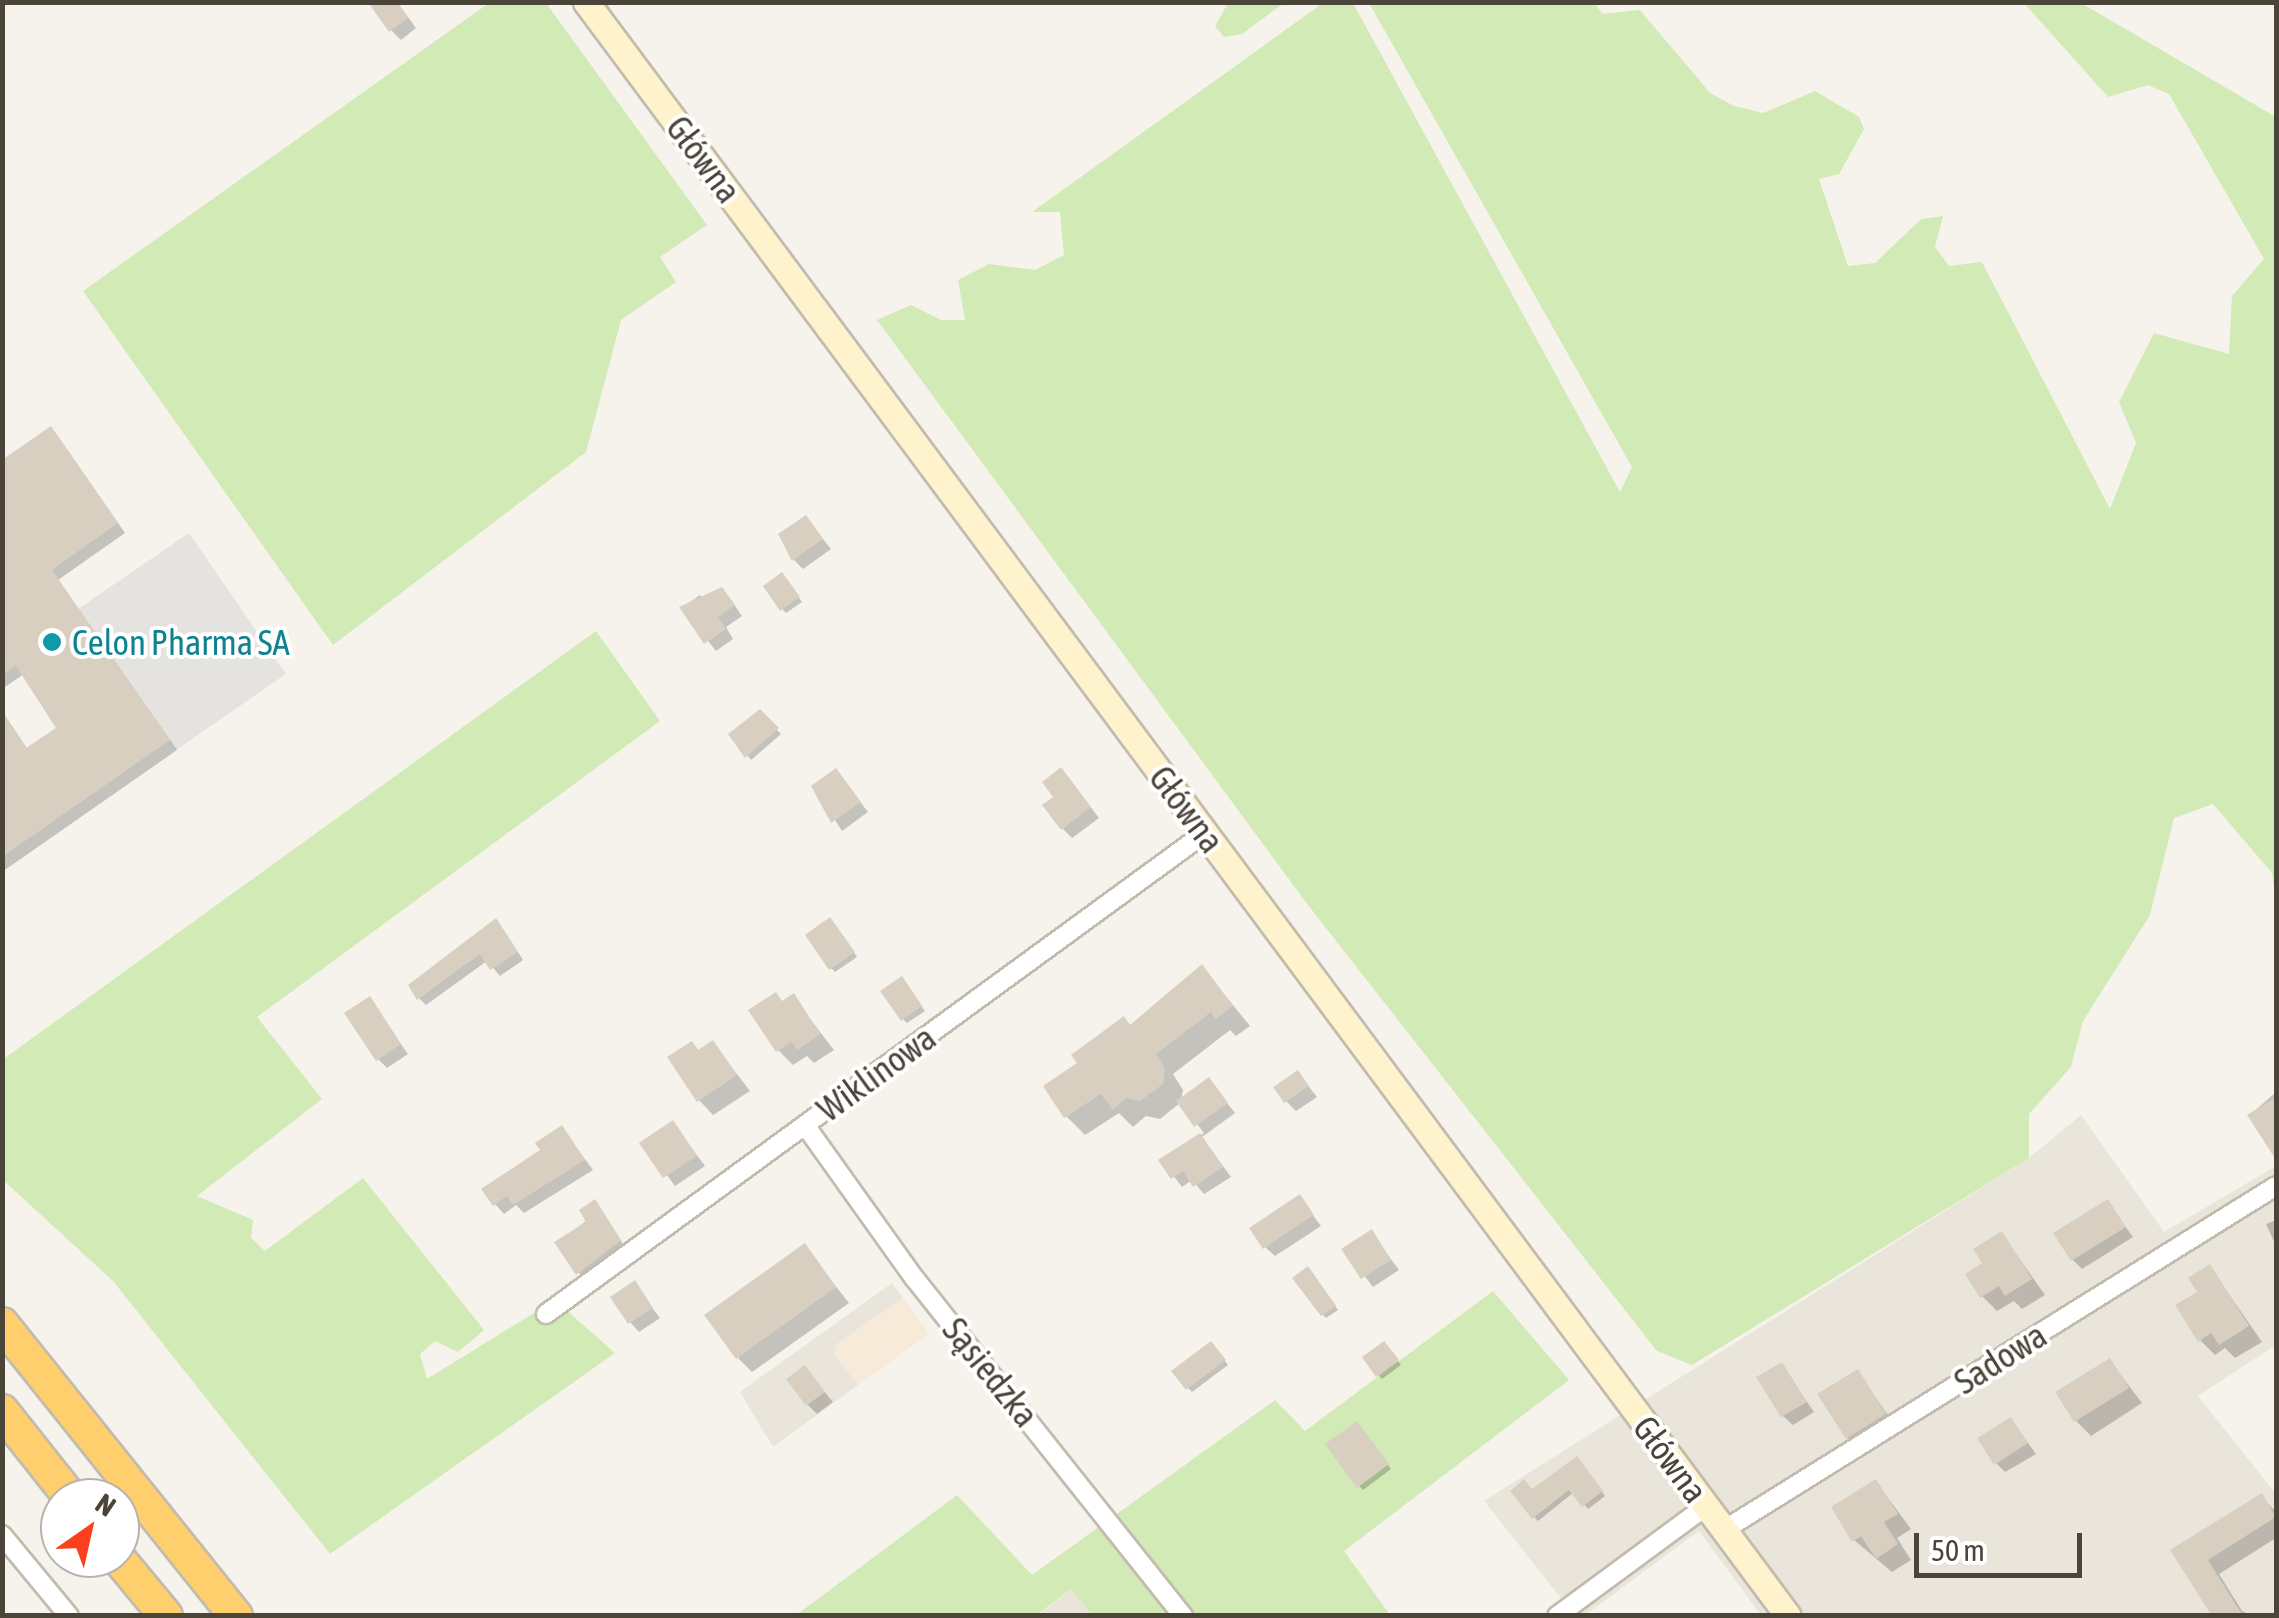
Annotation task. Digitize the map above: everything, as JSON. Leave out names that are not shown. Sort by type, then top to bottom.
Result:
[{"type":"highway","points":[[2,1324],[236,1616]]},
{"type":"highway","points":[[2,1412],[54,1478]]},
{"type":"highway","points":[[135,1578],[166,1616]]},
{"type":"main road","name":"Główna","points":[[586,2],[1788,1616]]},
{"type":"street","name":"Wiklinowa","points":[[546,1314],[1206,834]]},
{"type":"street","name":"Sąsiedzka","points":[[804,1125],[915,1279],[1184,1616]]},
{"type":"street","name":"Sadowa","points":[[1724,1530],[2276,1186]]},
{"type":"street","points":[[1558,1616],[1706,1506]]},
{"type":"street","points":[[2,1536],[69,1616]]},
{"type":"shaded area","points":[[189,533],[286,674],[176,750],[78,609]]},
{"type":"shaded area","points":[[2081,1115],[2164,1232],[2276,1166],[2276,1345],[2198,1396],[2276,1494],[2276,1615],[1761,1615],[1699,1531],[1585,1615],[1547,1615],[1564,1602],[1484,1501],[2029,1158]]},
{"type":"shaded area","points":[[892,1283],[903,1298],[837,1344],[835,1354],[858,1385],[773,1447],[740,1392]]},
{"type":"shaded area","points":[[903,1298],[929,1334],[858,1385],[835,1354],[837,1344]]},
{"type":"shaded area","points":[[1072,1589],[1092,1615],[1037,1616]]},
{"type":"green space","points":[[1228,2],[1284,3],[1242,34],[1224,37],[1215,26]]},
{"type":"green space","points":[[1593,2],[1603,14],[1640,10],[1710,93],[1734,106],[1763,113],[1815,91],[1859,117],[1864,129],[1839,174],[1819,179],[1848,266],[1875,263],[1921,219],[1943,216],[1935,247],[1949,266],[1982,262],[2110,509],[2136,443],[2119,402],[2154,333],[2229,354],[2232,296],[2264,259],[2169,94],[2148,85],[2108,97],[2024,3],[2081,3],[2276,117],[2276,901],[2272,873],[2213,804],[2174,818],[2150,915],[2083,1021],[2071,1067],[2029,1114],[2029,1158],[1692,1365],[1657,1351],[1308,905],[877,320],[911,305],[941,320],[965,320],[958,280],[989,264],[1035,270],[1064,255],[1060,212],[1032,212],[1323,3],[1353,3],[1620,492],[1632,467],[1369,3]]},
{"type":"green space","points":[[489,3],[546,3],[707,225],[660,257],[676,282],[621,320],[586,452],[333,645],[83,291]]},
{"type":"green space","points":[[596,631],[660,721],[257,1017],[322,1099],[197,1196],[253,1220],[251,1238],[265,1251],[363,1178],[484,1330],[458,1352],[435,1341],[420,1354],[427,1379],[555,1300],[615,1353],[330,1554],[113,1281],[3,1180],[2,1060]]},
{"type":"green space","points":[[1493,1291],[1569,1380],[1344,1551],[1390,1615],[1092,1615],[1071,1589],[1037,1615],[795,1616],[957,1495],[1032,1575],[1275,1400],[1305,1431]]},
{"type":"building","points":[[368,2],[397,2],[408,18],[389,32]]},
{"type":"building","name":"Celon Pharma SA","points":[[51,426],[118,523],[52,570],[170,740],[2,857],[2,712],[26,748],[56,728],[16,666],[2,675],[2,460]]},
{"type":"building","points":[[806,515],[823,539],[792,561],[778,534]]},
{"type":"building","points":[[782,572],[800,597],[780,611],[763,586]]},
{"type":"building","points":[[722,587],[735,605],[718,617],[726,629],[704,644],[679,607]]},
{"type":"building","points":[[760,709],[779,728],[745,758],[728,734]]},
{"type":"building","points":[[1061,767],[1091,807],[1061,830],[1042,805],[1053,797],[1042,782]]},
{"type":"building","points":[[836,768],[861,802],[831,823],[811,786]]},
{"type":"building","points":[[830,917],[855,952],[829,970],[805,935]]},
{"type":"building","points":[[496,918],[518,952],[490,970],[480,954],[417,1000],[408,985]]},
{"type":"building","points":[[1202,964],[1233,1006],[1215,1019],[1211,1012],[1156,1054],[1165,1069],[1163,1084],[1140,1101],[1126,1098],[1113,1110],[1101,1094],[1064,1118],[1043,1086],[1077,1063],[1071,1055],[1124,1016],[1130,1025]]},
{"type":"building","points":[[902,976],[922,1006],[901,1021],[880,991]]},
{"type":"building","points":[[776,992],[782,1001],[794,993],[820,1034],[797,1050],[792,1042],[776,1052],[748,1010]]},
{"type":"building","points":[[370,996],[401,1044],[376,1061],[344,1013]]},
{"type":"building","points":[[713,1040],[737,1075],[697,1102],[667,1057],[692,1041],[698,1050]]},
{"type":"building","points":[[1298,1070],[1309,1086],[1284,1103],[1273,1087]]},
{"type":"building","points":[[1209,1077],[1228,1103],[1194,1127],[1176,1101]]},
{"type":"building","points":[[2276,1097],[2276,1160],[2247,1115]]},
{"type":"building","points":[[673,1120],[697,1156],[663,1178],[639,1143]]},
{"type":"building","points":[[562,1125],[585,1160],[513,1205],[507,1196],[493,1206],[481,1189],[540,1150],[535,1143]]},
{"type":"building","points":[[1200,1133],[1223,1167],[1193,1187],[1183,1171],[1171,1179],[1158,1160]]},
{"type":"building","points":[[1300,1194],[1314,1215],[1263,1249],[1249,1228]]},
{"type":"building","points":[[595,1199],[621,1240],[576,1275],[554,1242],[586,1222],[579,1210]]},
{"type":"building","points":[[2108,1199],[2126,1227],[2071,1261],[2053,1233]]},
{"type":"building","points":[[1372,1229],[1391,1260],[1361,1279],[1341,1249]]},
{"type":"building","points":[[2002,1231],[2032,1279],[2005,1296],[1999,1286],[1980,1298],[1965,1274],[1982,1263],[1973,1249]]},
{"type":"building","points":[[805,1243],[836,1287],[736,1359],[704,1315]]},
{"type":"building","points":[[2210,1264],[2249,1326],[2219,1345],[2211,1333],[2198,1342],[2175,1305],[2197,1292],[2188,1278]]},
{"type":"building","points":[[1308,1266],[1336,1306],[1321,1316],[1292,1278]]},
{"type":"building","points":[[635,1280],[653,1308],[628,1324],[610,1297]]},
{"type":"building","points":[[1211,1341],[1226,1360],[1186,1390],[1171,1371]]},
{"type":"building","points":[[1384,1341],[1399,1360],[1376,1377],[1362,1357]]},
{"type":"building","points":[[2110,1358],[2129,1388],[2074,1422],[2055,1392]]},
{"type":"building","points":[[1782,1362],[1807,1402],[1781,1417],[1756,1377]]},
{"type":"building","points":[[805,1365],[825,1392],[806,1406],[786,1379]]},
{"type":"building","points":[[1858,1369],[1886,1414],[1846,1439],[1817,1394]]},
{"type":"building","points":[[2011,1417],[2028,1443],[1994,1465],[1977,1438]]},
{"type":"building","points":[[1357,1421],[1389,1464],[1357,1488],[1325,1444]]},
{"type":"building","points":[[1577,1456],[1603,1491],[1582,1507],[1569,1490],[1532,1519],[1510,1491],[1524,1479],[1532,1489]]},
{"type":"building","points":[[1876,1479],[1898,1514],[1884,1522],[1898,1544],[1876,1559],[1861,1536],[1852,1542],[1831,1507]]},
{"type":"building","points":[[2262,1493],[2276,1517],[2208,1560],[2243,1616],[2212,1616],[2170,1550]]},
{"type":"place","name":"Celon Pharma SA","points":[[52,642]]}]
